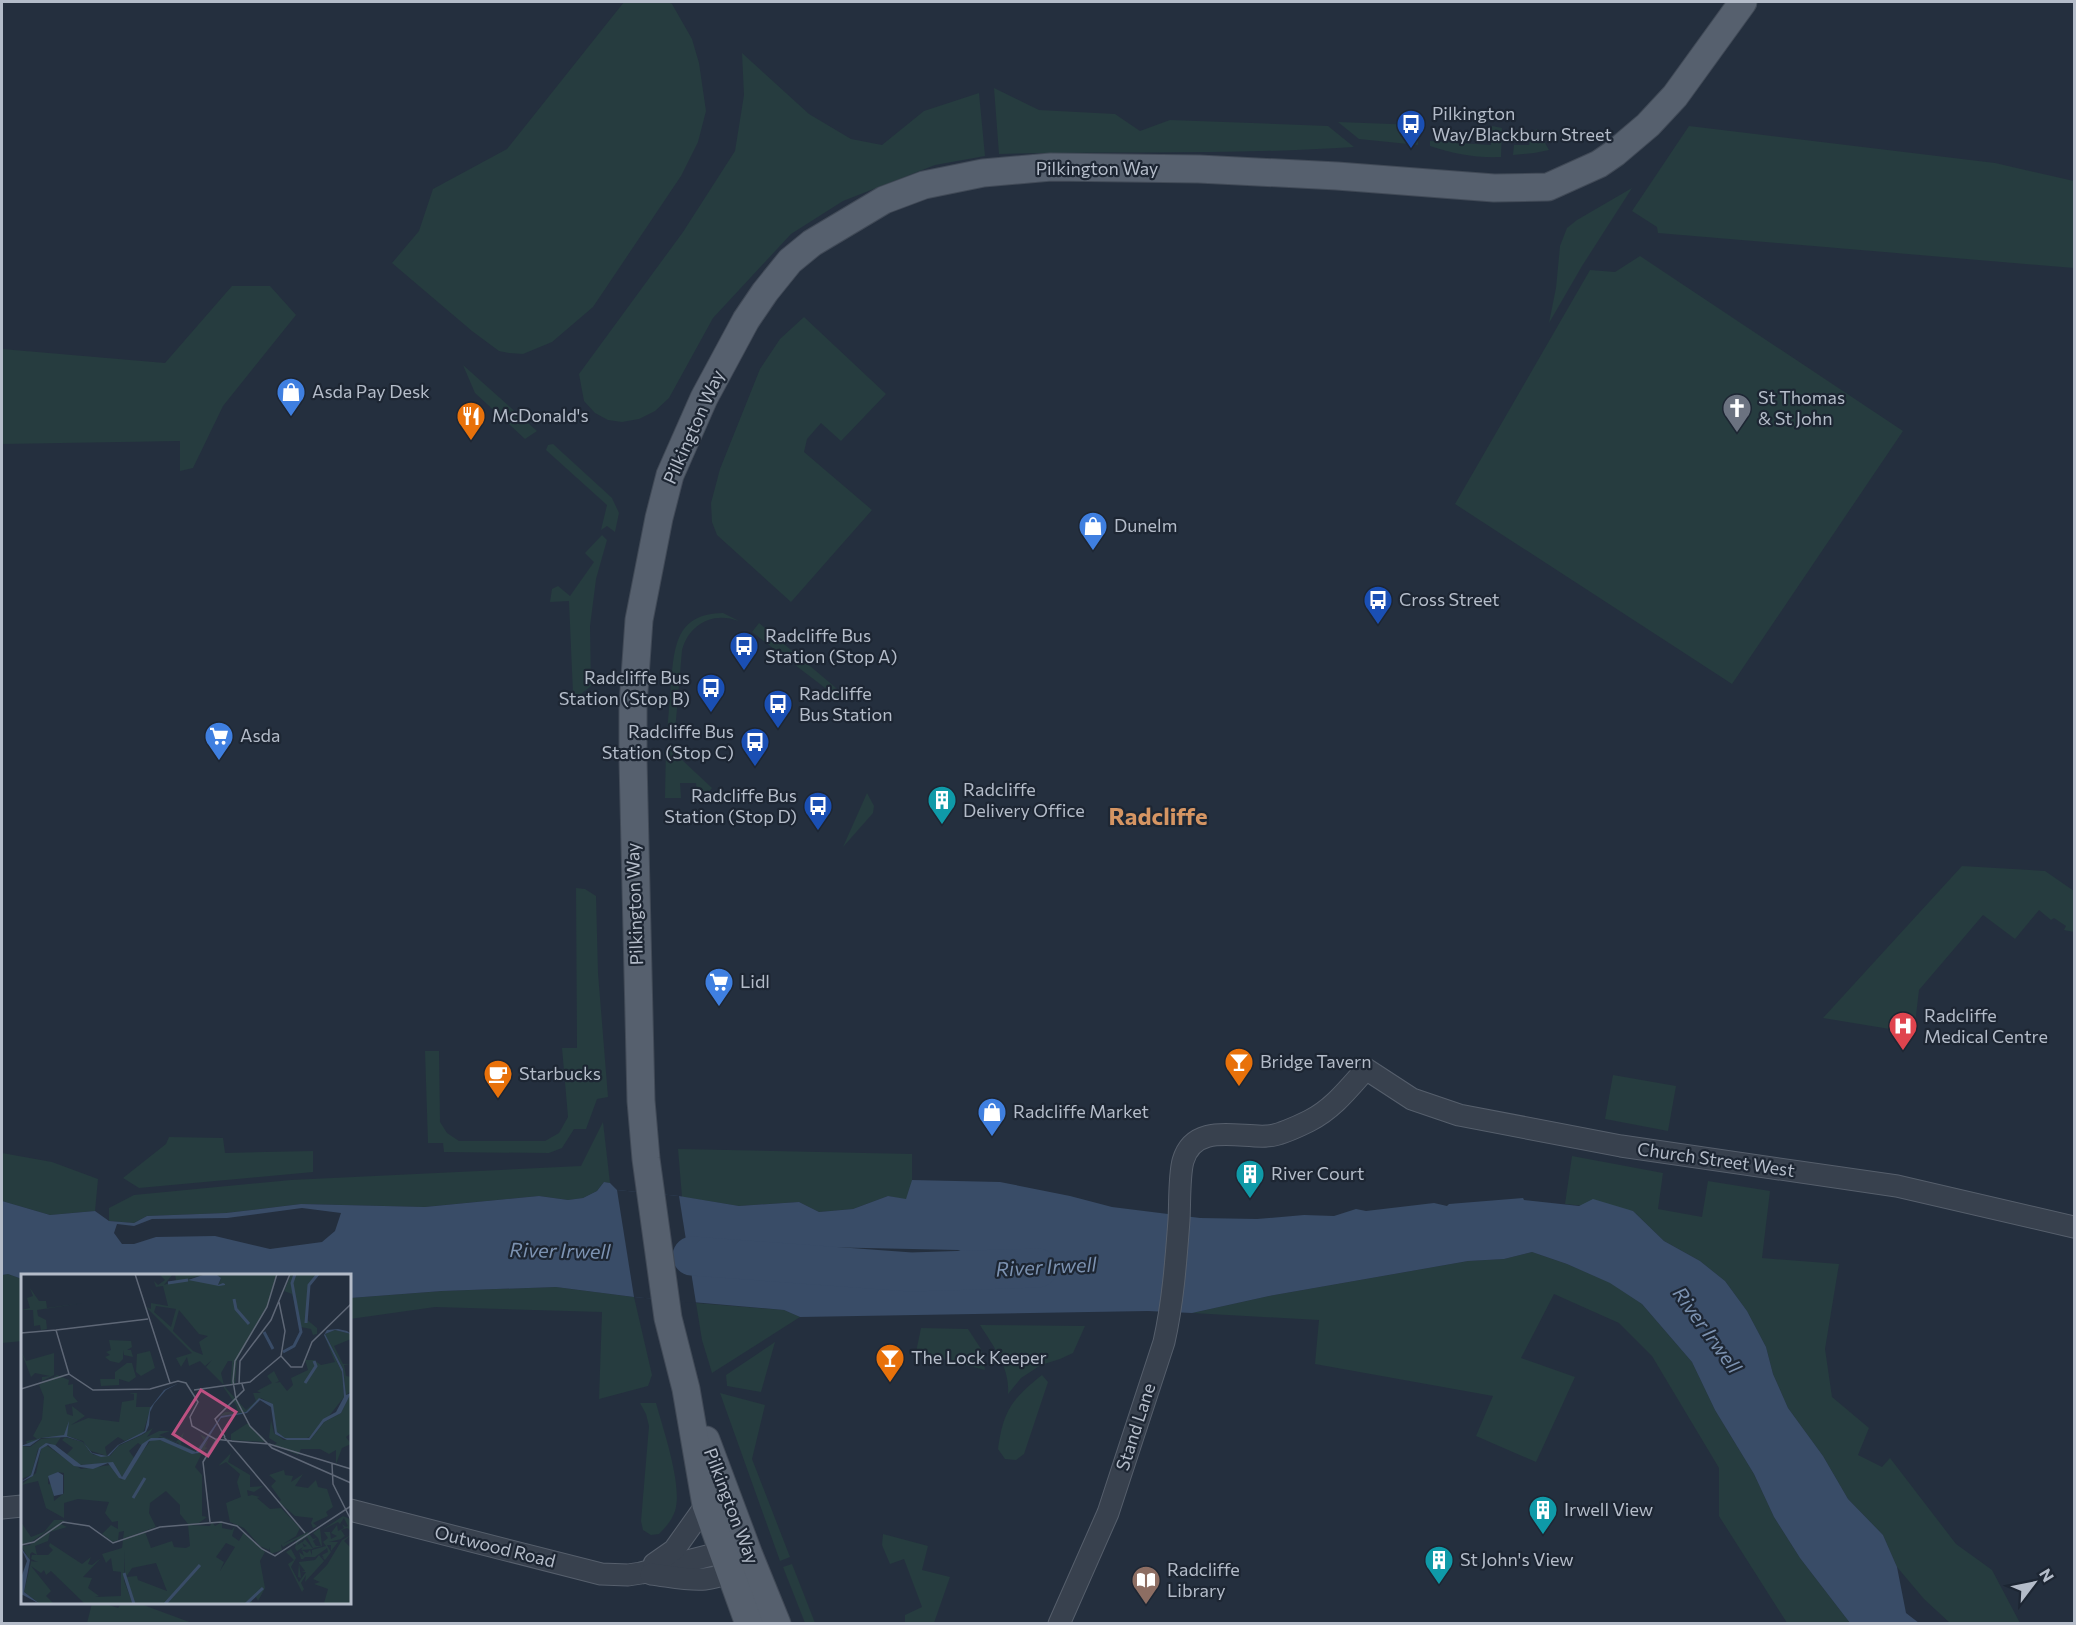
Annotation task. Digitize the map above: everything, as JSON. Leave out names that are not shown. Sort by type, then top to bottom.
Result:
[{"type":"main road","name":"Pilkington Way","points":[[777,1623],[734,1559],[706,1505],[686,1389],[668,1318],[646,1159],[641,1101],[633,844],[633,705],[639,620],[659,518],[670,475],[704,398],[746,320],[790,261],[831,230],[884,200],[924,185],[982,173],[1051,168],[1199,169],[1337,176],[1488,188],[1548,187],[1599,164],[1648,125],[1674,96],[1743,2]]},
{"type":"main road","name":"Pilkington Way","points":[[686,1389],[728,1493],[734,1559],[749,1623]]},
{"type":"street","name":"Stand Lane","points":[[1059,1623],[1111,1503],[1164,1342],[1179,1222],[1183,1160],[1193,1144],[1205,1136],[1269,1136],[1310,1121],[1337,1101],[1366,1069]]},
{"type":"street","name":"Church Street West","points":[[1366,1069],[1412,1099],[1459,1115],[1621,1146],[1897,1186],[2074,1227]]},
{"type":"street","points":[[641,1573],[674,1550],[706,1505]]},
{"type":"street","points":[[2,1508],[21,1506]]},
{"type":"street","name":"Outwood Road","points":[[351,1510],[601,1574],[641,1573],[705,1581],[734,1559]]},
{"type":"green space","points":[[624,2],[668,2],[672,4],[692,39],[699,63],[706,111],[698,142],[681,176],[593,307],[552,342],[523,354],[499,351],[392,263],[419,231],[433,189],[507,149]]},
{"type":"green space","points":[[742,53],[809,114],[851,139],[882,145],[924,111],[979,93],[985,156],[935,165],[843,201],[791,234],[713,318],[669,398],[655,411],[639,419],[622,422],[608,420],[595,413],[584,401],[579,374],[683,232],[735,151],[744,95]]},
{"type":"green space","points":[[994,88],[1039,110],[1115,114],[1140,131],[1170,120],[1328,126],[1354,147],[1221,152],[999,154]]},
{"type":"green space","points":[[1338,122],[1418,125],[1418,145],[1359,139]]},
{"type":"green space","points":[[1492,126],[1502,128],[1501,157],[1465,155],[1430,146],[1430,141],[1491,145]]},
{"type":"green space","points":[[1689,126],[1995,163],[2074,181],[2074,268],[1658,233],[1657,227],[1632,211]]},
{"type":"green space","points":[[1537,129],[1549,150],[1513,155],[1514,145],[1529,145],[1532,132]]},
{"type":"green space","points":[[1632,188],[1549,323],[1556,288],[1560,246],[1567,228]]},
{"type":"green space","points":[[1640,256],[1903,431],[1732,684],[1455,504],[1590,270],[1615,272]]},
{"type":"green space","points":[[232,286],[270,286],[296,315],[223,406],[193,468],[180,471],[180,441],[2,444],[2,349],[165,363]]},
{"type":"green space","points":[[804,317],[886,394],[841,441],[821,423],[807,439],[804,452],[872,510],[791,602],[717,535],[712,522],[711,503],[720,469],[760,369],[780,339]]},
{"type":"green space","points":[[463,365],[537,431],[525,439],[475,393]]},
{"type":"green space","points":[[553,444],[612,498],[619,513],[615,532],[607,526],[601,530],[607,505],[546,450],[548,445]]},
{"type":"green space","points":[[602,535],[607,540],[596,579],[590,626],[591,686],[581,694],[573,694],[569,601],[550,602],[552,589],[558,586],[570,596],[594,562],[585,553]]},
{"type":"green space","points":[[723,613],[739,621],[729,618],[711,619],[696,627],[685,641],[682,650],[675,732],[667,735],[672,668],[681,634],[696,619]]},
{"type":"green space","points":[[759,623],[842,693],[839,697],[752,632]]},
{"type":"green space","points":[[666,745],[712,788],[701,801],[698,798],[696,783],[680,783],[681,798],[665,798]]},
{"type":"green space","points":[[867,793],[874,806],[873,813],[843,847]]},
{"type":"green space","points":[[1962,866],[2045,871],[2074,891],[2074,932],[2064,930],[2066,926],[2054,918],[2051,920],[2039,910],[2015,939],[1983,915],[1919,990],[1914,1033],[1823,1018]]},
{"type":"green space","points":[[576,888],[585,889],[596,896],[598,973],[608,1097],[597,1099],[586,1129],[574,1129],[562,1148],[549,1153],[444,1152],[443,1143],[428,1143],[425,1051],[439,1051],[440,1122],[447,1133],[459,1141],[545,1141],[559,1133],[568,1117],[562,1048],[577,1048]]},
{"type":"green space","points":[[1613,1075],[1676,1086],[1668,1131],[1605,1119]]},
{"type":"green space","points":[[603,1122],[610,1183],[604,1182],[597,1191],[583,1198],[568,1200],[539,1196],[425,1207],[301,1204],[226,1213],[147,1216],[134,1223],[109,1221],[109,1208],[134,1195],[291,1180],[581,1166]]},
{"type":"green space","points":[[169,1137],[223,1138],[225,1153],[313,1151],[313,1172],[139,1188],[123,1178],[166,1144]]},
{"type":"green space","points":[[678,1149],[912,1154],[912,1180],[906,1200],[888,1196],[853,1209],[819,1212],[799,1202],[739,1206],[682,1197]]},
{"type":"green space","points":[[2,1153],[52,1162],[98,1179],[95,1211],[50,1215],[2,1201]]},
{"type":"green space","points":[[1572,1156],[1663,1173],[1658,1209],[1702,1217],[1708,1181],[1770,1191],[1762,1258],[1839,1264],[1825,1349],[1832,1397],[1869,1428],[1858,1455],[1882,1467],[1890,1458],[1956,1544],[1992,1570],[2020,1623],[1950,1623],[1924,1599],[1897,1567],[1883,1535],[1848,1499],[1823,1456],[1788,1408],[1773,1374],[1766,1347],[1747,1311],[1725,1281],[1700,1261],[1664,1241],[1633,1211],[1565,1204]]},
{"type":"green space","points":[[1532,1252],[1611,1283],[1642,1304],[1692,1362],[1715,1410],[1754,1474],[1774,1517],[1800,1558],[1850,1623],[1787,1623],[1719,1516],[1719,1468],[1652,1356],[1619,1323],[1554,1294],[1521,1358],[1575,1377],[1536,1462],[1476,1436],[1493,1396],[1315,1364],[1319,1320],[1192,1313],[1269,1296],[1468,1261],[1504,1259]]},
{"type":"green space","points":[[8,1274],[21,1279],[21,1341],[2,1343],[2,1275]]},
{"type":"green space","points":[[556,1287],[634,1297],[652,1375],[648,1386],[599,1399],[602,1312],[435,1307],[351,1319],[351,1298],[442,1291]]},
{"type":"green space","points":[[696,1303],[784,1310],[800,1317],[712,1373],[702,1340]]},
{"type":"green space","points":[[980,1325],[1085,1326],[1073,1353],[1041,1365],[1021,1378],[1008,1394],[1004,1367]]},
{"type":"green space","points":[[921,1328],[968,1329],[981,1349],[985,1370],[916,1352]]},
{"type":"green space","points":[[775,1342],[761,1392],[727,1386],[726,1375]]},
{"type":"green space","points":[[1042,1375],[1048,1382],[1024,1454],[1016,1460],[1005,1459],[998,1449],[1006,1415],[1023,1391]]},
{"type":"green space","points":[[720,1393],[765,1405],[752,1459],[790,1557],[780,1561]]},
{"type":"green space","points":[[640,1403],[656,1403],[671,1457],[676,1487],[677,1500],[672,1517],[659,1534],[651,1535],[643,1530],[641,1521],[649,1426]]},
{"type":"green space","points":[[883,1534],[928,1546],[922,1570],[950,1577],[934,1623],[905,1623],[905,1615],[922,1607],[904,1559],[890,1564],[882,1545]]},
{"type":"green space","points":[[792,1564],[815,1623],[805,1623],[783,1567]]},
{"type":"green space","points":[[92,1604],[106,1604],[118,1608],[121,1604],[141,1604],[192,1623],[87,1623]]},
{"type":"water","points":[[912,1180],[1000,1182],[1112,1207],[1200,1218],[1257,1219],[1304,1215],[1334,1216],[1356,1209],[1366,1211],[1434,1203],[1447,1206],[1523,1198],[1524,1200],[1579,1206],[1593,1199],[1633,1211],[1664,1241],[1700,1261],[1725,1281],[1747,1311],[1766,1347],[1773,1374],[1788,1408],[1823,1456],[1848,1499],[1883,1535],[1897,1567],[1906,1613],[1919,1623],[1850,1623],[1800,1558],[1774,1517],[1754,1474],[1715,1410],[1692,1362],[1642,1304],[1610,1283],[1532,1252],[1504,1259],[1468,1261],[1269,1296],[1192,1313],[1148,1311],[800,1317],[784,1310],[634,1297],[556,1287],[442,1291],[351,1298],[351,1274],[21,1274],[21,1279],[8,1274],[2,1275],[2,1201],[50,1215],[95,1211],[109,1221],[134,1223],[147,1216],[226,1213],[301,1204],[425,1207],[539,1196],[568,1200],[583,1198],[597,1191],[604,1182],[610,1183],[617,1190],[679,1196],[739,1206],[799,1202],[819,1212],[853,1209],[888,1196],[906,1199]],"holes":[[[302,1208],[341,1213],[335,1231],[322,1242],[270,1249],[215,1236],[156,1237],[134,1244],[122,1244],[114,1233],[117,1224],[134,1226],[152,1219],[227,1218]],[[819,1247],[958,1250],[989,1262],[983,1275],[879,1286],[823,1282],[796,1270],[748,1265],[745,1256],[751,1251]]]},
{"type":"pier","points":[[617,1190],[679,1196],[696,1303],[634,1297]]},
{"type":"waterway","name":"River Irwell","points":[[692,1256],[911,1272],[1038,1268]]},
{"type":"place","name":"Pilkington Way/Blackburn Street","points":[[1411,150]]},
{"type":"place","name":"Asda Pay Desk","points":[[291,418]]},
{"type":"place","name":"St Thomas & St John","points":[[1737,434]]},
{"type":"place","name":"McDonald's","points":[[471,442]]},
{"type":"place","name":"Dunelm","points":[[1093,552]]},
{"type":"place","name":"Cross Street","points":[[1378,626]]},
{"type":"place","name":"Radcliffe Bus Station (Stop A)","points":[[744,672]]},
{"type":"place","name":"Radcliffe Bus Station (Stop B)","points":[[711,714]]},
{"type":"place","name":"Radcliffe Bus Station","points":[[778,730]]},
{"type":"place","name":"Asda","points":[[219,762]]},
{"type":"place","name":"Radcliffe Bus Station (Stop C)","points":[[755,768]]},
{"type":"place","name":"Radcliffe Delivery Office","points":[[942,826]]},
{"type":"place","name":"Radcliffe Bus Station (Stop D)","points":[[818,832]]},
{"type":"place","name":"Lidl","points":[[719,1008]]},
{"type":"place","name":"Radcliffe Medical Centre","points":[[1903,1052]]},
{"type":"place","name":"Bridge Tavern","points":[[1239,1088]]},
{"type":"place","name":"Starbucks","points":[[498,1100]]},
{"type":"place","name":"Radcliffe Market","points":[[992,1138]]},
{"type":"place","name":"River Court","points":[[1250,1200]]},
{"type":"place","name":"The Lock Keeper","points":[[890,1384]]},
{"type":"place","name":"Irwell View","points":[[1543,1536]]},
{"type":"place","name":"St John's View","points":[[1439,1586]]},
{"type":"place","name":"Radcliffe Library","points":[[1146,1606]]},
{"type":"district","name":"Radcliffe","points":[[1158,817]]}]
